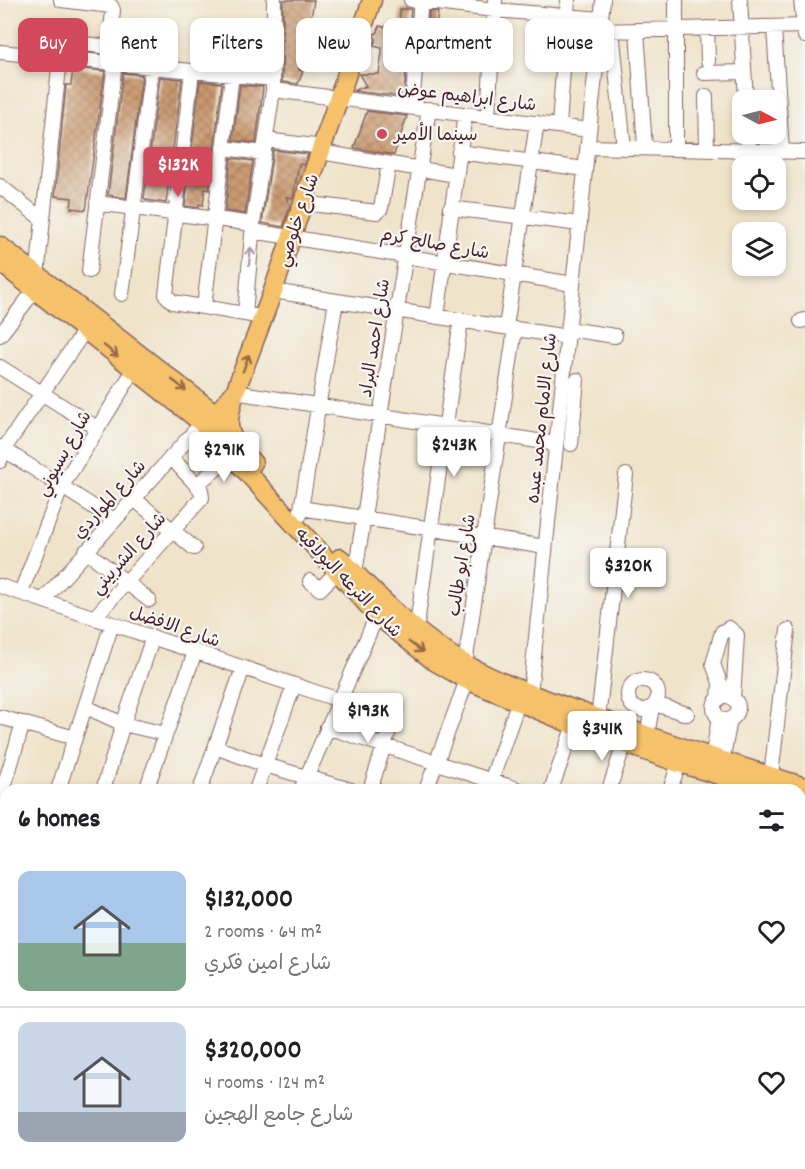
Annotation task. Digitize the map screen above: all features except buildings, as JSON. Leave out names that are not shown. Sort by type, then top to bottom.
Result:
[{"type":"main road","name":"شارع خلوصي","points":[[209,423],[235,392],[254,315],[273,291],[372,0]]},
{"type":"main road","name":"شارع الترعه البولاقيه","points":[[0,246],[85,330],[134,370],[209,423]]},
{"type":"main road","name":"شارع الترعه البولاقيه","points":[[0,262],[36,284],[209,423],[231,457],[302,520]]},
{"type":"main road","name":"شارع الترعه البولاقيه","points":[[235,392],[227,420],[230,435],[346,573],[377,615],[434,661],[466,672],[524,698],[574,725],[635,737],[679,763],[757,784]]},
{"type":"main road","name":"شارع الترعه البولاقيه","points":[[346,573],[466,672]]},
{"type":"main road","name":"شارع الترعه البولاقيه","points":[[524,698],[598,719],[720,773]]},
{"type":"street","points":[[61,0],[112,3],[112,18]]},
{"type":"street","points":[[197,72],[166,295],[173,302],[254,315],[253,227],[273,85],[274,0]]},
{"type":"street","points":[[412,107],[418,0],[494,5],[575,18]]},
{"type":"street","points":[[559,126],[568,0]]},
{"type":"street","points":[[603,0],[604,18]]},
{"type":"street","points":[[676,0],[674,29],[676,149]]},
{"type":"street","points":[[740,0],[745,90]]},
{"type":"street","points":[[614,27],[637,30],[774,27],[805,30],[801,0]]},
{"type":"street","points":[[488,117],[494,5]]},
{"type":"street","points":[[774,27],[777,156]]},
{"type":"street","points":[[707,28],[706,67],[744,72]]},
{"type":"street","points":[[637,30],[645,148]]},
{"type":"street","name":"شارع ابراهيم عوض","points":[[0,52],[18,54]]},
{"type":"street","points":[[0,335],[36,284],[59,72]]},
{"type":"street","points":[[89,271],[110,72]]},
{"type":"street","points":[[122,294],[151,72]]},
{"type":"street","name":"شارع ابراهيم عوض","points":[[197,72],[232,75],[340,98],[590,130]]},
{"type":"street","name":"شارع الامام محمد عبده","points":[[490,784],[524,698],[545,547],[585,169],[598,72]]},
{"type":"street","points":[[612,72],[624,148]]},
{"type":"street","points":[[204,307],[232,75]]},
{"type":"street","points":[[706,96],[707,150]]},
{"type":"street","name":"شارع احمد البراد","points":[[346,573],[366,519],[380,415],[429,109]]},
{"type":"street","points":[[437,317],[450,208],[465,114]]},
{"type":"street","name":"شارع ابو طالب","points":[[428,784],[466,672],[499,434],[516,275],[537,123]]},
{"type":"street","points":[[749,144],[749,151]]},
{"type":"street","points":[[223,148],[265,146],[322,150],[456,175]]},
{"type":"street","points":[[588,147],[805,152]]},
{"type":"street","points":[[459,152],[585,169]]},
{"type":"street","points":[[303,203],[377,212],[381,208],[389,164]]},
{"type":"street","points":[[0,186],[43,220]]},
{"type":"street","name":"شارع صالح كرم","points":[[98,203],[215,219],[291,237],[573,284]]},
{"type":"street","points":[[450,208],[580,224]]},
{"type":"street","points":[[273,291],[511,328],[615,336]]},
{"type":"street","points":[[336,301],[302,520],[366,519],[545,547]]},
{"type":"street","points":[[416,631],[461,320]]},
{"type":"street","points":[[85,330],[1,453],[62,486],[114,520]]},
{"type":"street","points":[[0,367],[98,428]]},
{"type":"street","name":"شارع بسيوني","points":[[21,592],[62,486],[134,370]]},
{"type":"street","points":[[571,444],[577,380]]},
{"type":"street","points":[[235,392],[556,444]]},
{"type":"street","name":"شارع المواردي","points":[[44,599],[171,457],[209,423]]},
{"type":"street","points":[[558,428],[573,429]]},
{"type":"street","points":[[171,457],[196,486],[231,457]]},
{"type":"street","points":[[598,719],[626,475]]},
{"type":"street","name":"شارع الشربيني","points":[[94,618],[202,498],[202,493],[196,486]]},
{"type":"street","points":[[133,498],[194,548]]},
{"type":"street","points":[[86,551],[149,600]]},
{"type":"street","points":[[310,581],[320,589],[346,573]]},
{"type":"street","name":"شارع الافضل","points":[[0,586],[339,700]]},
{"type":"street","points":[[215,747],[265,765],[303,784],[377,615]]},
{"type":"street","points":[[60,784],[112,624]]},
{"type":"street","points":[[725,719],[715,709],[726,699],[734,681],[737,635],[729,628],[722,632],[714,659],[714,671],[726,699],[738,705],[738,712],[725,719]]},
{"type":"street","points":[[764,784],[788,630]]},
{"type":"street","points":[[105,784],[153,638]]},
{"type":"street","points":[[148,784],[195,652]]},
{"type":"street","points":[[202,784],[243,668]]},
{"type":"street","points":[[719,681],[734,681]]},
{"type":"street","points":[[258,784],[294,685]]},
{"type":"street","points":[[86,707],[123,724],[166,734]]},
{"type":"street","points":[[612,784],[649,707],[687,714]]},
{"type":"street","points":[[372,784],[396,708]]},
{"type":"street","points":[[0,717],[75,738]]},
{"type":"street","points":[[720,773],[725,719]]},
{"type":"street","points":[[4,784],[23,723]]},
{"type":"street","points":[[553,784],[574,725]]},
{"type":"street","points":[[327,727],[484,784]]},
{"type":"street","points":[[672,784],[679,763]]},
{"type":"place","name":"سينما الأمير","points":[[382,134]]}]
